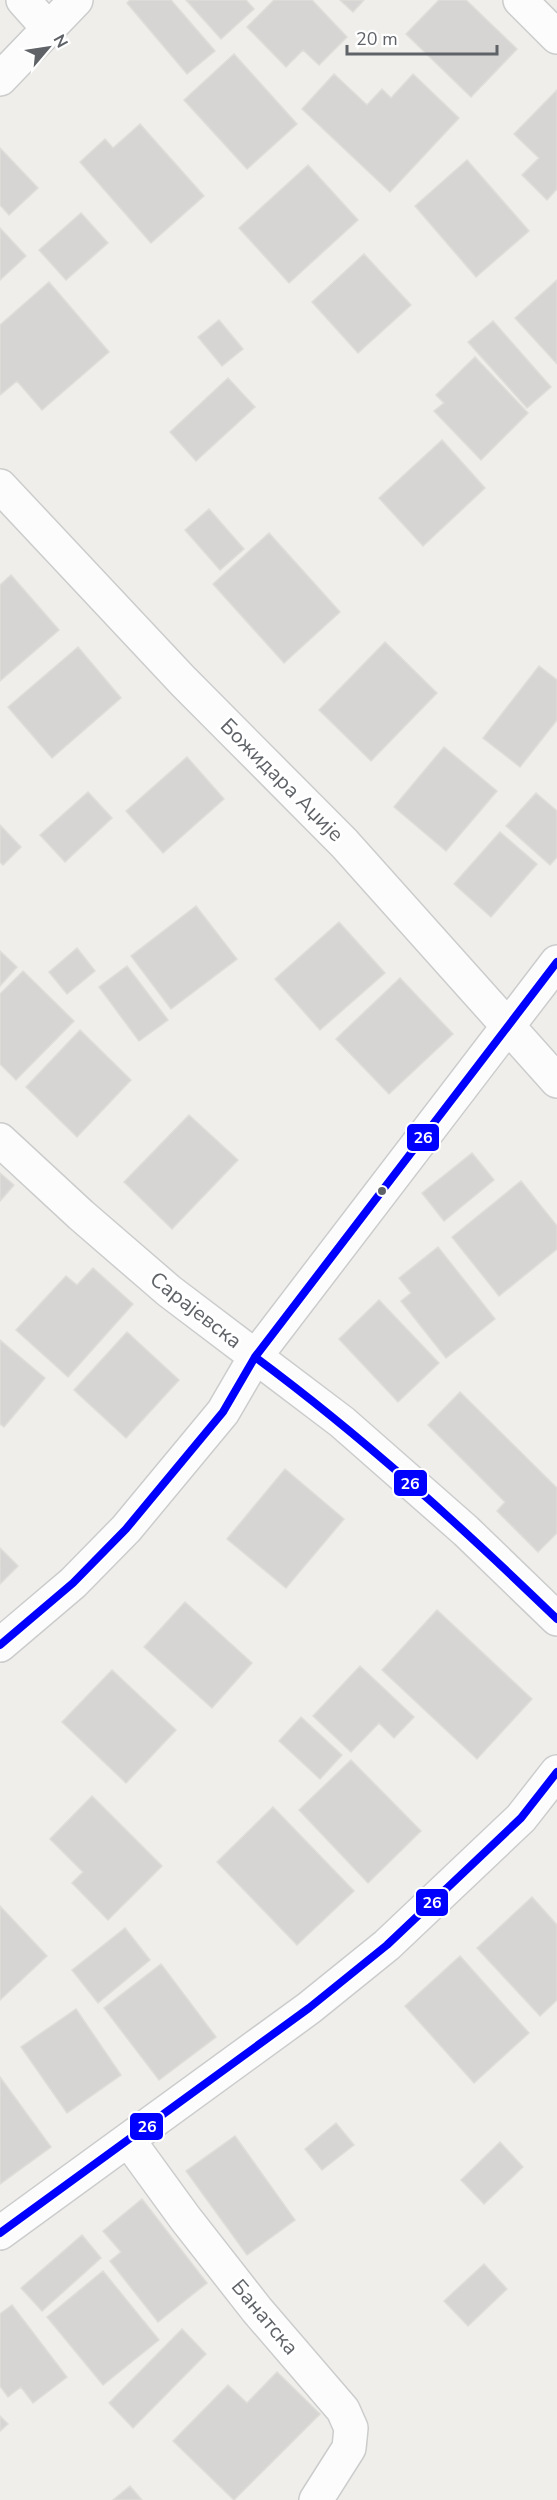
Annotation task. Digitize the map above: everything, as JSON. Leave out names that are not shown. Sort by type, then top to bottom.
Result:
[{"type":"street","points":[[23,0],[48,28]]},
{"type":"street","points":[[0,80],[76,0]]},
{"type":"street","points":[[520,0],[557,37]]},
{"type":"street","name":"Божидара Аџије","points":[[0,486],[183,681],[344,843],[557,1081]]},
{"type":"street","points":[[0,1645],[74,1582],[126,1529],[223,1412],[255,1357],[509,1028],[557,962]]},
{"type":"street","name":"Сарајевска","points":[[0,1140],[151,1276],[342,1422],[466,1531],[557,1619]]},
{"type":"street","points":[[0,2233],[309,2008],[387,1945],[521,1818],[557,1772]]},
{"type":"street","name":"Банатска","points":[[129,2141],[185,2218],[257,2310],[343,2410],[351,2428],[349,2448],[316,2500]]},
{"type":"building","points":[[130,0],[171,0],[215,51],[187,74],[127,3]]},
{"type":"building","points":[[186,0],[246,0],[254,9],[221,39]]},
{"type":"building","points":[[274,0],[312,0],[347,37],[319,65],[303,50],[286,67],[247,27]]},
{"type":"building","points":[[340,0],[364,0],[353,12]]},
{"type":"building","points":[[439,0],[466,0],[517,49],[471,97],[406,34]]},
{"type":"building","points":[[234,54],[297,124],[247,169],[184,100]]},
{"type":"building","points":[[334,74],[367,105],[382,89],[391,98],[413,74],[459,118],[390,192],[302,109]]},
{"type":"building","points":[[557,90],[557,189],[547,200],[522,175],[539,158],[514,134]]},
{"type":"building","points":[[140,124],[204,196],[151,243],[80,162],[105,139],[113,148]]},
{"type":"building","points":[[0,148],[38,188],[9,215],[0,205]]},
{"type":"building","points":[[467,160],[529,231],[476,277],[415,206]]},
{"type":"building","points":[[308,165],[358,220],[289,283],[239,228]]},
{"type":"building","points":[[81,213],[108,243],[66,280],[39,250]]},
{"type":"building","points":[[0,228],[26,256],[0,280]]},
{"type":"building","points":[[364,254],[411,305],[358,353],[312,302]]},
{"type":"building","points":[[557,280],[557,364],[515,318]]},
{"type":"building","points":[[49,282],[109,352],[42,410],[17,381],[0,395],[0,325]]},
{"type":"building","points":[[219,320],[243,349],[222,366],[198,337]]},
{"type":"building","points":[[493,321],[551,387],[527,408],[468,342]]},
{"type":"building","points":[[475,357],[528,413],[481,460],[434,411],[444,403],[436,395]]},
{"type":"building","points":[[228,378],[255,407],[196,461],[170,432]]},
{"type":"building","points":[[442,440],[485,488],[423,546],[379,498]]},
{"type":"building","points":[[209,509],[244,549],[220,570],[185,530]]},
{"type":"building","points":[[269,533],[340,612],[284,663],[213,584]]},
{"type":"building","points":[[11,575],[59,630],[0,681],[0,585]]},
{"type":"building","points":[[385,642],[437,693],[371,761],[319,710]]},
{"type":"building","points":[[78,647],[121,698],[52,758],[8,707]]},
{"type":"building","points":[[539,666],[557,680],[557,720],[520,767],[483,738]]},
{"type":"building","points":[[444,747],[497,791],[446,851],[394,807]]},
{"type":"building","points":[[187,757],[224,799],[163,853],[126,811]]},
{"type":"building","points":[[88,792],[112,818],[65,862],[40,835]]},
{"type":"building","points":[[536,793],[557,811],[557,857],[550,865],[506,826]]},
{"type":"building","points":[[0,825],[21,847],[3,865],[0,862]]},
{"type":"building","points":[[500,832],[537,864],[491,917],[454,884]]},
{"type":"building","points":[[196,906],[237,959],[171,1009],[131,956]]},
{"type":"building","points":[[339,922],[385,973],[320,1030],[275,979]]},
{"type":"building","points":[[77,948],[95,971],[67,994],[49,972]]},
{"type":"building","points":[[0,951],[17,967],[0,986]]},
{"type":"building","points":[[127,966],[168,1020],[139,1041],[99,987]]},
{"type":"building","points":[[23,971],[74,1021],[16,1080],[0,1064],[0,994]]},
{"type":"building","points":[[400,978],[453,1034],[389,1094],[336,1039]]},
{"type":"building","points":[[80,1030],[131,1080],[77,1137],[26,1087]]},
{"type":"building","points":[[189,1115],[238,1160],[172,1229],[124,1182]]},
{"type":"building","points":[[472,1153],[494,1180],[444,1221],[422,1193]]},
{"type":"building","points":[[0,1173],[14,1185],[0,1201]]},
{"type":"building","points":[[521,1181],[557,1226],[557,1249],[499,1296],[452,1237]]},
{"type":"building","points":[[438,1247],[495,1319],[446,1358],[401,1301],[411,1293],[399,1278]]},
{"type":"building","points":[[93,1268],[133,1304],[68,1377],[16,1330],[66,1276],[77,1285]]},
{"type":"building","points":[[379,1300],[439,1363],[398,1402],[339,1339]]},
{"type":"building","points":[[127,1332],[179,1380],[126,1438],[74,1390]]},
{"type":"building","points":[[0,1340],[45,1378],[4,1427],[0,1424]]},
{"type":"building","points":[[460,1392],[557,1488],[557,1533],[538,1552],[497,1511],[505,1502],[428,1425]]},
{"type":"building","points":[[285,1469],[344,1519],[286,1588],[227,1539]]},
{"type":"building","points":[[0,1548],[18,1566],[0,1584]]},
{"type":"building","points":[[185,1602],[252,1663],[212,1708],[144,1647]]},
{"type":"building","points":[[437,1610],[532,1699],[477,1759],[382,1670]]},
{"type":"building","points":[[360,1666],[414,1717],[394,1738],[379,1723],[351,1752],[313,1716]]},
{"type":"building","points":[[112,1670],[176,1730],[126,1783],[62,1722]]},
{"type":"building","points":[[301,1717],[342,1755],[320,1779],[279,1741]]},
{"type":"building","points":[[351,1760],[421,1831],[368,1883],[299,1810]]},
{"type":"building","points":[[92,1796],[162,1866],[108,1920],[72,1883],[83,1872],[50,1839]]},
{"type":"building","points":[[273,1807],[354,1891],[297,1945],[217,1862]]},
{"type":"building","points":[[532,1897],[557,1925],[557,2000],[540,2016],[477,1948]]},
{"type":"building","points":[[0,1906],[47,1956],[0,2000]]},
{"type":"building","points":[[125,1928],[150,1960],[98,2003],[72,1970]]},
{"type":"building","points":[[460,1956],[529,2033],[474,2083],[405,2006]]},
{"type":"building","points":[[161,1964],[216,2037],[159,2080],[104,2008]]},
{"type":"building","points":[[76,2009],[121,2075],[67,2113],[21,2047]]},
{"type":"building","points":[[0,2077],[51,2147],[0,2184]]},
{"type":"building","points":[[336,2123],[354,2145],[322,2170],[305,2149]]},
{"type":"building","points":[[235,2136],[295,2220],[247,2255],[186,2171]]},
{"type":"building","points":[[500,2142],[523,2167],[484,2204],[461,2180]]},
{"type":"building","points":[[142,2199],[207,2283],[158,2322],[110,2261],[121,2252],[103,2231]]},
{"type":"building","points":[[82,2235],[101,2258],[42,2311],[21,2288]]},
{"type":"building","points":[[484,2264],[507,2289],[468,2326],[444,2301]]},
{"type":"building","points":[[103,2271],[159,2340],[103,2385],[47,2317]]},
{"type":"building","points":[[12,2305],[67,2377],[33,2403],[21,2387],[8,2397],[0,2386],[0,2314]]},
{"type":"building","points":[[182,2329],[206,2354],[133,2428],[109,2403]]},
{"type":"building","points":[[277,2372],[320,2414],[234,2500],[173,2441],[228,2385],[247,2403]]},
{"type":"building","points":[[0,2416],[8,2424],[0,2431]]},
{"type":"building","points":[[130,2486],[142,2500],[113,2500]]},
{"type":"transit line","name":"26","points":[[0,1645],[73,1583],[126,1529],[223,1412],[255,1357],[557,962]]},
{"type":"transit line","name":"26","points":[[255,1357],[295,1387],[410,1483],[557,1619]]},
{"type":"transit line","name":"26","points":[[0,2233],[309,2008],[387,1945],[521,1818],[557,1772]]}]
